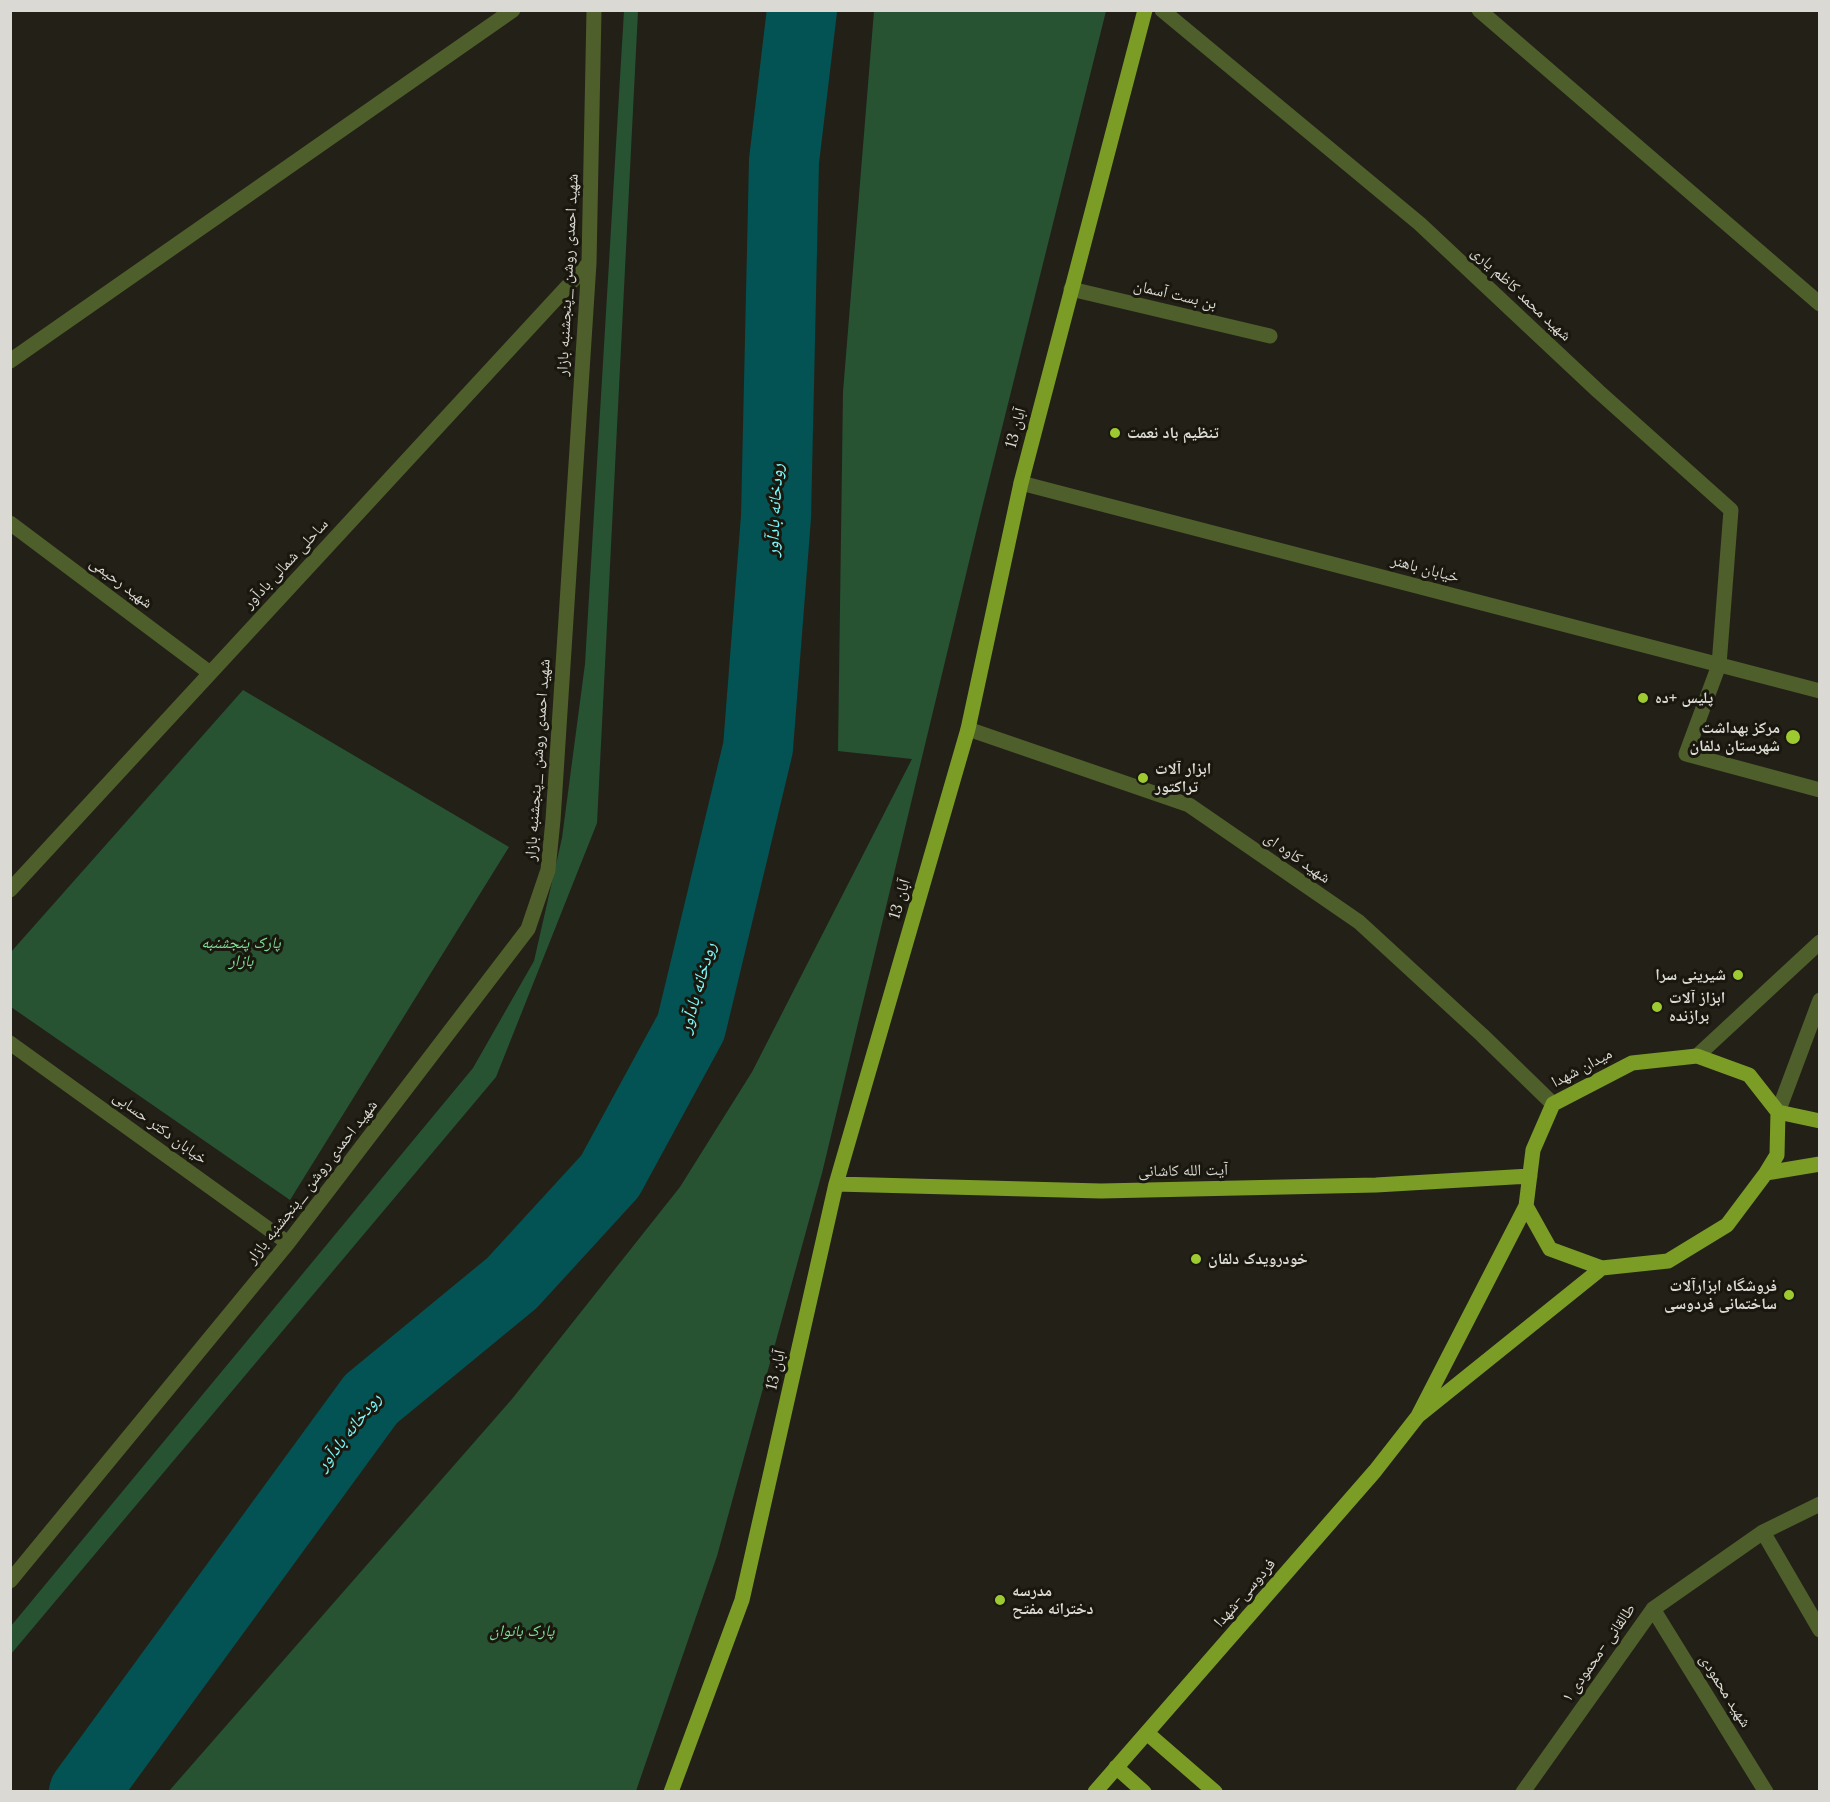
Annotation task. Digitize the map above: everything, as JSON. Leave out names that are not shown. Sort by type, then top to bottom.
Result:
[{"type":"main road","name":"13 آبان","points":[[671,1791],[742,1600],[836,1184],[968,729],[1021,483],[1145,10]]},
{"type":"main road","name":"میدان شهدا","points":[[1418,1416],[1526,1206],[1533,1150],[1553,1104],[1632,1063],[1697,1056],[1749,1075],[1778,1112]]},
{"type":"main road","points":[[1526,1206],[1550,1249],[1602,1268],[1668,1261],[1727,1226],[1777,1155],[1778,1112],[1820,1121]]},
{"type":"main road","points":[[1766,1173],[1820,1164]]},
{"type":"main road","name":"آیت الله کاشانی","points":[[836,1184],[1101,1191],[1376,1185],[1530,1176]]},
{"type":"main road","points":[[1418,1416],[1602,1268]]},
{"type":"main road","name":"فردوسی-شهدا","points":[[1095,1791],[1367,1480],[1418,1416]]},
{"type":"main road","points":[[1147,1733],[1215,1791]]},
{"type":"main road","points":[[1116,1767],[1144,1791]]},
{"type":"street","points":[[10,361],[513,10]]},
{"type":"street","name":"شهید احمدی روشن _پنجشنبه بازار","points":[[10,1581],[288,1243],[528,929],[548,870],[554,797],[589,263],[594,10]]},
{"type":"street","name":"شهید محمد کاظم یاری","points":[[1162,10],[1420,224],[1598,391],[1731,510],[1719,664]]},
{"type":"street","points":[[1479,10],[1820,304]]},
{"type":"street","name":"ساحلی شمالی بادآور","points":[[10,890],[589,263]]},
{"type":"street","name":"بن بست آسمان","points":[[1071,289],[1270,336]]},
{"type":"street","name":"خیابان باهنر","points":[[1021,483],[1820,691]]},
{"type":"street","name":"شهید رحیمی","points":[[10,523],[210,673]]},
{"type":"street","points":[[1719,664],[1686,754],[1820,790]]},
{"type":"street","name":"شهید کاوه ای","points":[[968,729],[1189,805],[1359,922],[1553,1104]]},
{"type":"street","points":[[1697,1056],[1820,942]]},
{"type":"street","points":[[1778,1112],[1820,1000]]},
{"type":"street","name":"خیابان دکتر حسابی","points":[[10,1042],[288,1243]]},
{"type":"street","name":"طالقانی -محمودی ۱","points":[[1523,1791],[1653,1608],[1763,1532],[1820,1504]]},
{"type":"street","points":[[1763,1532],[1820,1630]]},
{"type":"street","name":"شهید محمودی","points":[[1653,1608],[1766,1791]]},
{"type":"green space","points":[[624,11],[638,11],[597,823],[496,1077],[11,1654],[11,1626],[473,1068],[534,961],[562,838],[585,664]]},
{"type":"green space","name":"پارک بانوان","points":[[874,11],[1106,11],[980,516],[822,1173],[717,1556],[636,1791],[169,1791],[512,1399],[680,1187],[752,1072],[912,759],[838,751],[843,392]]},
{"type":"green space","name":"پارک پنجشنبه بازار","points":[[243,690],[509,847],[290,1200],[11,1007],[11,952]]},
{"type":"waterway","name":"رودخانه بادآور","points":[[84,1792],[371,1399],[512,1283],[610,1176],[691,1027],[758,748],[776,517],[784,161],[802,10]]},
{"type":"place","name":"تنظیم باد نعمت","points":[[1115,433]]},
{"type":"place","name":"پلیس +ده","points":[[1643,698]]},
{"type":"place","name":"مرکز بهداشت شهرستان دلفان","points":[[1793,737]]},
{"type":"place","name":"ابزار آلات تراکتور","points":[[1143,778]]},
{"type":"place","name":"شیرینی سرا","points":[[1738,975]]},
{"type":"place","name":"ابزاز آلات برازنده","points":[[1657,1007]]},
{"type":"place","name":"خودرویدک دلفان","points":[[1196,1259]]},
{"type":"place","name":"فروشگاه ابزارآلات ساختمانی فردوسی","points":[[1789,1295]]},
{"type":"place","name":"مدرسه دخترانه مفتح","points":[[1000,1600]]}]
